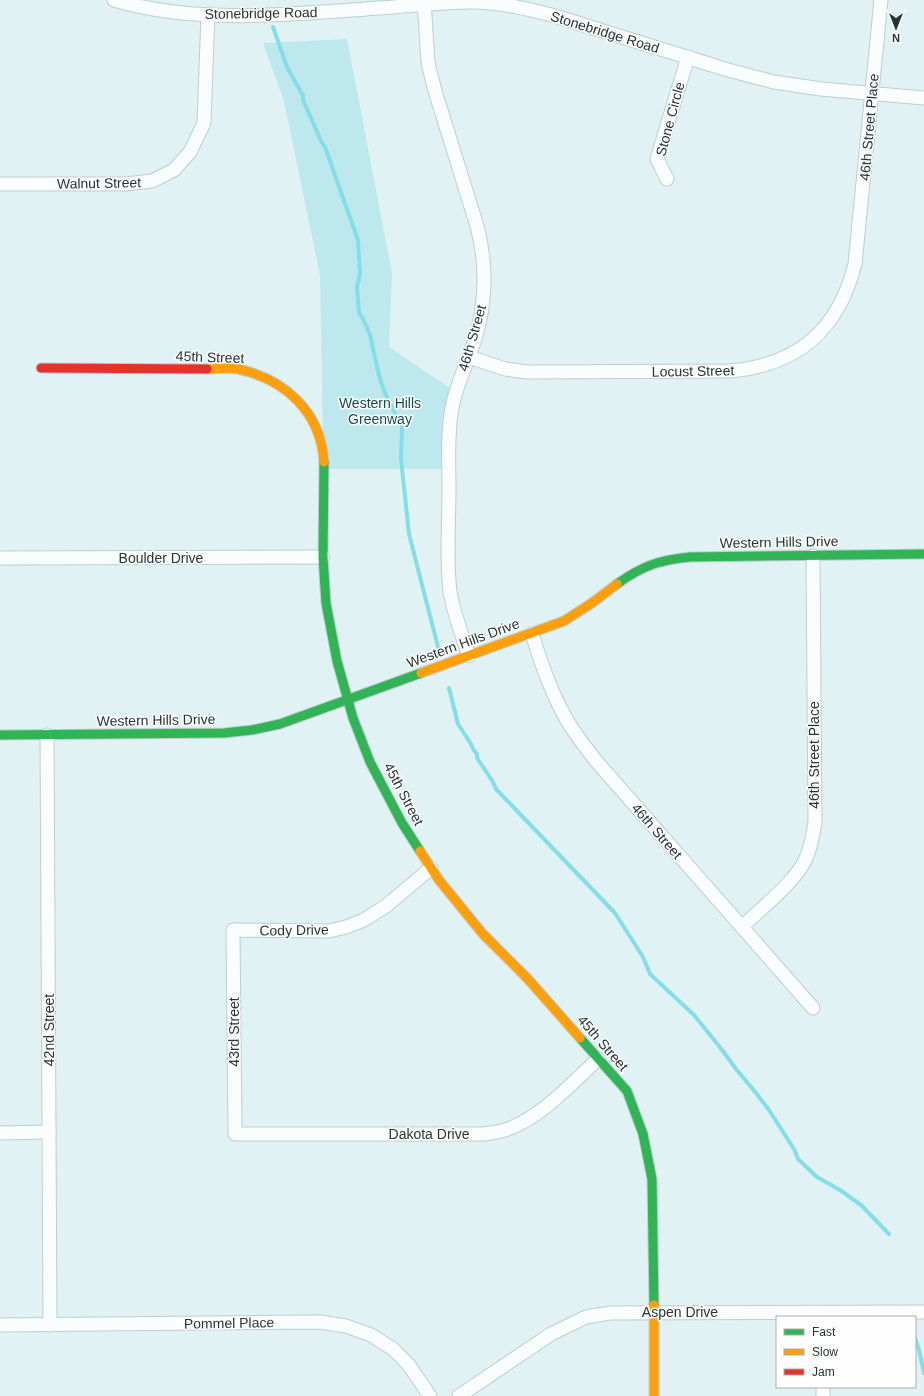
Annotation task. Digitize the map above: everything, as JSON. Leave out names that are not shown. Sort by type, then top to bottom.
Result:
[{"type":"street","name":"Stonebridge Road","points":[[114,0],[136,6],[183,13],[254,15],[314,13],[424,2],[472,2],[502,4],[532,10],[728,70],[774,82],[821,89],[924,98]]},
{"type":"street","name":"46th Street Place","points":[[857,254],[881,0]]},
{"type":"street","name":"46th Street","points":[[424,2],[428,63],[435,92],[477,226],[485,267],[485,293],[481,317],[469,357],[456,392],[449,429],[450,592],[456,617],[470,656]]},
{"type":"street","name":"Walnut Street","points":[[0,184],[126,184],[152,181],[174,170],[190,152],[204,123],[208,14]]},
{"type":"street","name":"Stone Circle","points":[[667,179],[657,159],[688,57]]},
{"type":"street","name":"Locust Street","points":[[469,357],[505,369],[527,372],[728,371],[746,370],[765,366],[799,350],[815,337],[829,322],[841,304],[850,284],[857,254]]},
{"type":"street","name":"45th Street","points":[[40,368],[236,369],[256,374],[275,382],[292,395],[306,410],[316,428],[323,448],[323,557],[326,603],[337,661],[353,718],[370,762],[402,823],[439,880],[483,934],[528,979],[627,1091],[637,1112],[649,1156],[652,1179],[654,1396]]},
{"type":"street","name":"Western Hills Drive","points":[[0,735],[224,733],[252,730],[280,724],[532,634],[564,621],[622,581],[649,565],[669,559],[924,554]]},
{"type":"street","name":"46th Street Place","points":[[742,927],[796,875],[806,859],[812,841],[815,822],[813,556]]},
{"type":"street","name":"Boulder Drive","points":[[0,558],[323,557]]},
{"type":"street","name":"46th Street","points":[[532,634],[542,666],[555,697],[571,727],[597,762],[814,1008]]},
{"type":"street","name":"42nd Street","points":[[47,735],[50,1325]]},
{"type":"street","name":"Cody Drive","points":[[233,930],[329,931],[346,927],[364,920],[386,906],[431,868]]},
{"type":"street","name":"43rd Street","points":[[233,930],[235,1134]]},
{"type":"street","name":"Dakota Drive","points":[[235,1134],[484,1134],[504,1130],[520,1123],[545,1107],[598,1059]]},
{"type":"street","points":[[0,1133],[49,1132]]},
{"type":"street","name":"Aspen Drive","points":[[459,1396],[551,1334],[586,1317],[610,1313],[654,1312],[822,1314],[924,1312]]},
{"type":"street","name":"Pommel Place","points":[[0,1325],[320,1322],[346,1326],[371,1335],[393,1349],[408,1364],[430,1396]]},
{"type":"green space","name":"Western Hills Greenway","points":[[347,39],[392,273],[389,347],[456,392],[449,469],[324,469],[320,275],[284,101],[263,43]]},
{"type":"waterway","points":[[273,27],[287,67],[303,96],[303,100],[325,147],[358,240],[360,274],[357,287],[359,313],[370,335],[382,385],[402,426],[401,459],[409,534],[438,647]]},
{"type":"waterway","points":[[449,688],[458,724],[477,754],[477,758],[496,789],[615,913],[643,957],[650,974],[694,1015],[723,1051],[769,1110],[794,1149],[798,1159],[817,1177],[840,1190],[861,1205],[889,1234]]},
{"type":"waterway","points":[[916,1341],[924,1373]]},
{"type":"traffic: fast","points":[[324,462],[323,557],[326,603],[337,661],[353,718],[370,762],[402,823],[420,851]]},
{"type":"traffic: fast","points":[[617,584],[643,568],[651,565],[669,560],[690,557],[924,554]]},
{"type":"traffic: fast","points":[[0,735],[224,733],[252,730],[280,724],[421,673]]},
{"type":"traffic: fast","points":[[580,1038],[627,1091],[643,1134],[652,1179],[654,1305]]},
{"type":"traffic: slow","points":[[207,369],[238,369],[255,374],[271,381],[298,400],[308,413],[316,428],[321,444],[324,462]]},
{"type":"traffic: slow","points":[[421,673],[564,621],[592,603],[617,584]]},
{"type":"traffic: slow","points":[[420,851],[439,880],[483,934],[528,979],[580,1038]]},
{"type":"traffic: slow","points":[[654,1305],[654,1396]]},
{"type":"traffic: jam","points":[[41,368],[207,369]]}]
